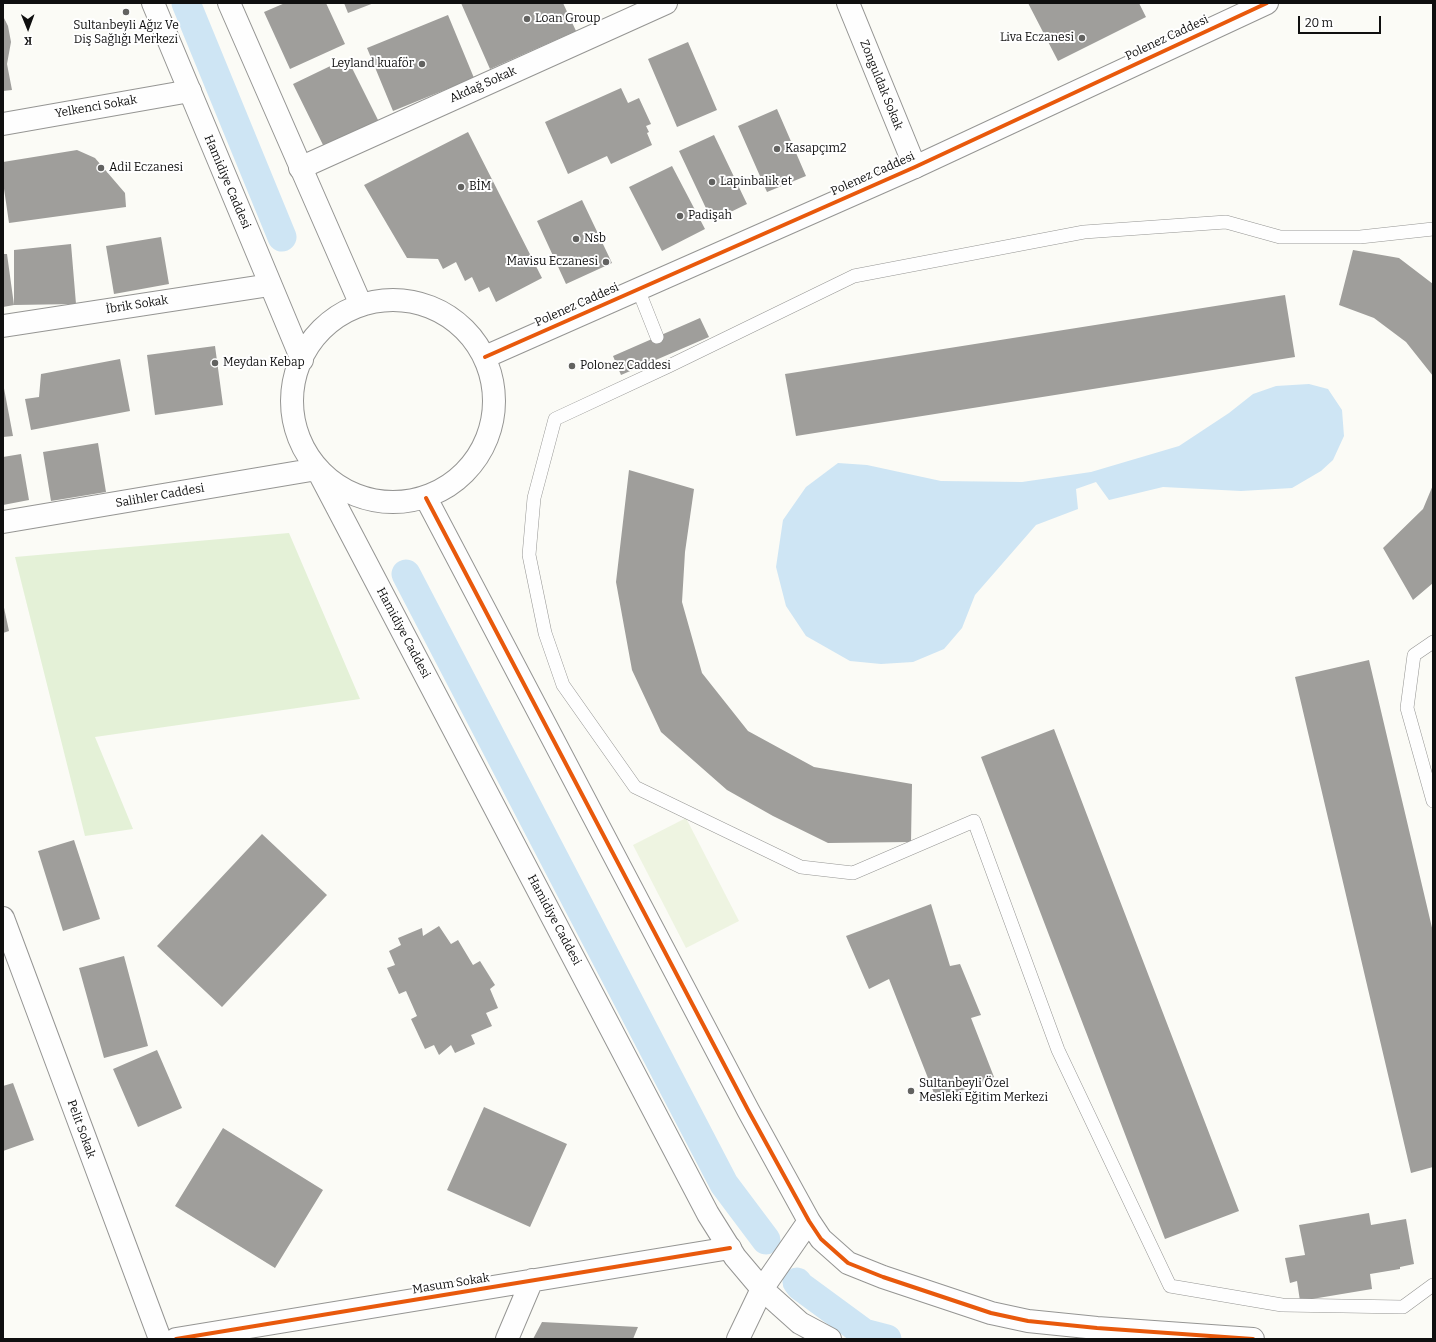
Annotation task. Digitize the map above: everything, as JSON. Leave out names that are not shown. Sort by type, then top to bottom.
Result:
[{"type":"street","name":"Hamidiye Caddesi","points":[[153,3],[302,360]]},
{"type":"street","points":[[229,3],[360,305]]},
{"type":"street","name":"Akdağ Sokak","points":[[300,168],[666,3]]},
{"type":"street","name":"Zonguldak Sokak","points":[[848,3],[915,167]]},
{"type":"street","name":"Polenez Caddesi","points":[[485,357],[915,167],[1267,3]]},
{"type":"street","name":"Yelkenci Sokak","points":[[3,124],[190,91]]},
{"type":"street","name":"İbrik Sokak","points":[[3,326],[270,285]]},
{"type":"street","points":[[389,300],[418,303],[446,314],[468,333],[485,357],[494,384],[495,413],[487,441],[473,465],[452,485],[426,498],[397,503],[367,500],[340,488],[317,469],[299,440],[291,407],[295,373],[310,343],[334,319],[360,305],[389,300]]},
{"type":"street","name":"Hamidiye Caddesi","points":[[317,469],[708,1214],[735,1257],[762,1289],[800,1323],[830,1339]]},
{"type":"street","name":"Salihler Caddesi","points":[[3,522],[317,469]]},
{"type":"street","points":[[426,498],[748,1110],[809,1221],[821,1239],[848,1263],[883,1277],[991,1313],[1028,1321],[1097,1328],[1252,1339]]},
{"type":"street","name":"Pelit Sokak","points":[[4,926],[160,1339]]},
{"type":"street","points":[[738,1339],[762,1289],[809,1221]]},
{"type":"street","name":"Masum Sokak","points":[[176,1339],[730,1248]]},
{"type":"street","points":[[506,1339],[532,1280]]},
{"type":"lane","points":[[1433,229],[1360,237],[1280,236],[1226,222],[1084,232],[854,276],[667,361],[555,419],[534,498],[529,555],[545,633],[563,685],[635,787],[801,867],[853,873],[974,821],[1058,1050],[1170,1286],[1282,1305],[1403,1307],[1433,1285]]},
{"type":"lane","points":[[638,289],[657,337]]},
{"type":"lane","points":[[1433,642],[1414,655],[1408,708],[1433,801]]},
{"type":"green space","points":[[289,533],[360,699],[95,737],[133,829],[85,836],[15,557]]},
{"type":"green space","points":[[686,818],[739,921],[686,948],[633,845]]},
{"type":"water","points":[[1309,384],[1328,389],[1342,410],[1344,436],[1333,460],[1321,471],[1292,488],[1241,491],[1163,487],[1109,500],[1096,482],[1076,489],[1078,509],[1036,525],[975,595],[962,628],[944,649],[913,662],[881,664],[850,661],[806,636],[786,606],[776,567],[783,520],[806,487],[838,463],[867,465],[941,481],[1022,482],[1091,472],[1179,446],[1229,413],[1253,394],[1276,386]]},
{"type":"building","points":[[285,3],[326,3],[345,44],[290,69],[264,12]]},
{"type":"building","points":[[344,3],[374,3],[348,13]]},
{"type":"building","points":[[461,3],[563,3],[576,31],[490,69]]},
{"type":"building","points":[[1028,3],[1139,3],[1146,17],[1058,61]]},
{"type":"building","points":[[448,15],[474,78],[393,111],[367,48]]},
{"type":"building","points":[[3,16],[8,26],[11,42],[7,64],[12,90],[3,91]]},
{"type":"building","points":[[688,42],[717,110],[677,127],[648,59]]},
{"type":"building","points":[[347,58],[380,124],[326,151],[293,84]]},
{"type":"building","points":[[621,88],[628,103],[639,98],[651,124],[646,126],[652,145],[611,164],[607,156],[568,174],[545,122]]},
{"type":"building","points":[[777,109],[806,176],[767,192],[738,126]]},
{"type":"building","points":[[468,132],[542,278],[496,302],[489,287],[479,292],[472,277],[465,281],[456,262],[443,269],[438,259],[407,258],[364,185]]},
{"type":"building","points":[[714,135],[747,204],[712,221],[679,151]]},
{"type":"building","points":[[77,150],[95,158],[125,193],[126,207],[9,223],[3,182],[3,162]]},
{"type":"building","points":[[672,166],[705,229],[662,251],[629,187]]},
{"type":"building","points":[[582,200],[612,263],[566,284],[537,221]]},
{"type":"building","points":[[161,237],[169,284],[114,294],[106,246]]},
{"type":"building","points":[[71,244],[76,304],[14,305],[14,250]]},
{"type":"building","points":[[1353,250],[1399,258],[1433,284],[1433,376],[1406,342],[1374,318],[1339,305]]},
{"type":"building","points":[[3,254],[7,254],[14,305],[3,307]]},
{"type":"building","points":[[1285,295],[1295,357],[796,436],[785,374]]},
{"type":"building","points":[[700,318],[709,337],[621,375],[613,356]]},
{"type":"building","points":[[215,346],[223,405],[155,415],[147,355]]},
{"type":"building","points":[[120,359],[130,411],[31,430],[25,399],[39,397],[41,374]]},
{"type":"building","points":[[3,383],[13,436],[3,437]]},
{"type":"building","points":[[98,443],[106,492],[51,501],[43,452]]},
{"type":"building","points":[[21,454],[29,500],[3,505],[3,457]]},
{"type":"building","points":[[629,470],[694,489],[685,552],[682,602],[702,673],[748,731],[814,767],[912,784],[911,842],[828,843],[773,816],[727,790],[661,732],[632,670],[616,582]]},
{"type":"building","points":[[1433,485],[1433,583],[1413,600],[1383,548],[1423,509]]},
{"type":"building","points":[[3,603],[9,631],[3,633]]},
{"type":"building","points":[[1369,660],[1433,932],[1433,1167],[1411,1173],[1295,677]]},
{"type":"building","points":[[1054,729],[1239,1211],[1165,1239],[981,757]]},
{"type":"building","points":[[262,834],[327,895],[222,1007],[157,946]]},
{"type":"building","points":[[74,840],[100,919],[63,931],[38,851]]},
{"type":"building","points":[[931,904],[950,966],[960,964],[981,1015],[971,1018],[994,1077],[937,1101],[889,979],[869,989],[846,936]]},
{"type":"building","points":[[439,926],[451,944],[458,940],[473,965],[480,961],[495,985],[490,989],[498,1008],[486,1013],[492,1026],[471,1035],[475,1044],[455,1053],[451,1045],[439,1055],[434,1045],[425,1049],[411,1019],[417,1016],[406,991],[399,994],[387,968],[395,965],[389,951],[401,945],[398,938],[422,928],[423,936]]},
{"type":"building","points":[[124,956],[148,1046],[104,1058],[79,968]]},
{"type":"building","points":[[157,1050],[182,1108],[138,1127],[113,1069]]},
{"type":"building","points":[[13,1083],[34,1140],[3,1151],[3,1086]]},
{"type":"building","points":[[484,1107],[567,1144],[530,1227],[447,1190]]},
{"type":"building","points":[[223,1128],[323,1190],[275,1268],[175,1206]]},
{"type":"building","points":[[1369,1213],[1371,1225],[1406,1219],[1414,1264],[1400,1267],[1400,1269],[1370,1274],[1372,1289],[1300,1301],[1297,1281],[1290,1283],[1285,1258],[1305,1255],[1299,1225]]},
{"type":"building","points":[[542,1322],[638,1327],[633,1339],[533,1339]]},
{"type":"waterway","points":[[186,3],[282,237]]},
{"type":"waterway","points":[[406,574],[724,1184],[766,1240]]},
{"type":"waterway","points":[[797,1282],[800,1286],[864,1333],[887,1339]]},
{"type":"cycle path","points":[[485,357],[915,167],[1267,3]]},
{"type":"cycle path","points":[[426,498],[748,1110],[809,1221],[821,1239],[848,1263],[883,1277],[991,1313],[1028,1321],[1097,1328],[1253,1339]]},
{"type":"cycle path","points":[[176,1339],[730,1248]]},
{"type":"place","name":"Sultanbeyli Ağız Ve Diş Sağlığı Merkezi","points":[[126,12]]},
{"type":"place","name":"Loan Group","points":[[527,19]]},
{"type":"place","name":"Liva Eczanesi","points":[[1082,38]]},
{"type":"place","name":"Leyland kuaför","points":[[422,64]]},
{"type":"place","name":"Kasapçım2","points":[[777,149]]},
{"type":"place","name":"Adil Eczanesi","points":[[101,168]]},
{"type":"place","name":"Lapinbalik et","points":[[712,182]]},
{"type":"place","name":"BİM","points":[[461,187]]},
{"type":"place","name":"Padişah","points":[[680,216]]},
{"type":"place","name":"Nsb","points":[[576,239]]},
{"type":"place","name":"Mavisu Eczanesi","points":[[606,262]]},
{"type":"place","name":"Meydan Kebap","points":[[215,363]]},
{"type":"place","name":"Polonez Caddesi","points":[[572,366]]},
{"type":"place","name":"Sultanbeyli Özel Mesleki Eğitim Merkezi","points":[[911,1091]]}]
